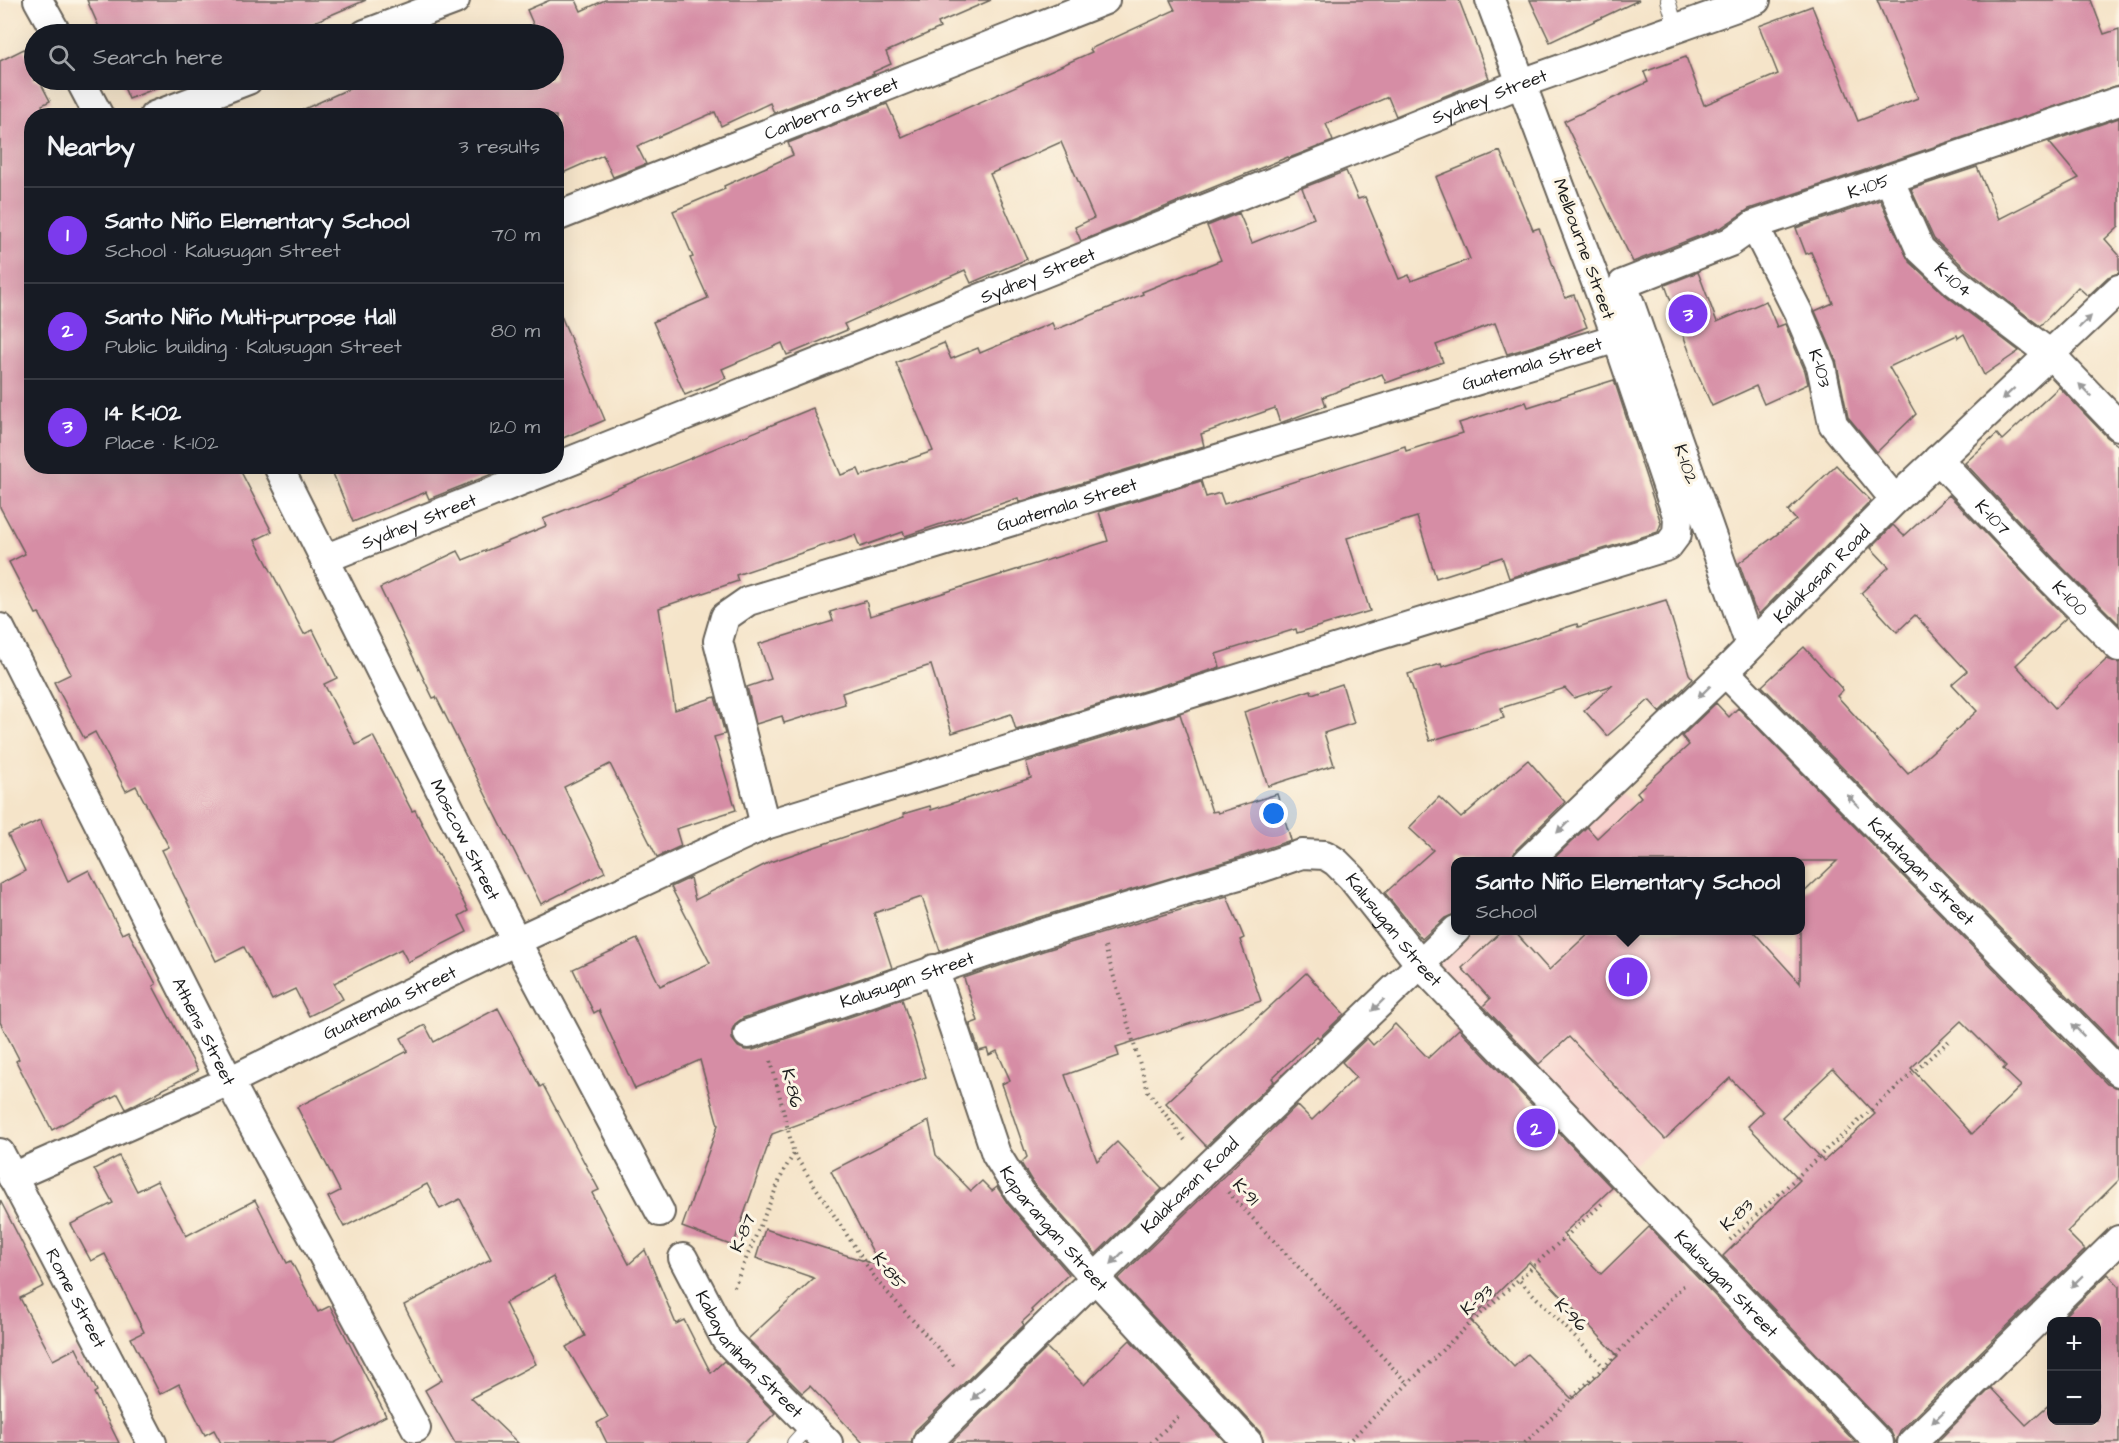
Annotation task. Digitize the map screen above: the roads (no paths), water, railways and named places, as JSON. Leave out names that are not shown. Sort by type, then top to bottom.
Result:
[{"type":"street","points":[[38,0],[51,24]]},
{"type":"street","points":[[391,24],[455,0]]},
{"type":"street","name":"Canberra Street","points":[[564,214],[1106,0]]},
{"type":"street","name":"Melbourne Street","points":[[1490,0],[1617,338],[1678,518],[1677,534]]},
{"type":"street","name":"Sydney Street","points":[[564,464],[1522,83],[1756,0]]},
{"type":"street","points":[[85,90],[95,108]]},
{"type":"street","points":[[175,108],[222,90]]},
{"type":"street","name":"K-105","points":[[1623,284],[1731,242],[1754,225],[2119,101]]},
{"type":"street","name":"K-104","points":[[1889,179],[1920,249],[1954,281],[2050,354],[2119,426]]},
{"type":"street","name":"K-103","points":[[1754,225],[1798,312],[1821,366],[1833,424],[1895,500]]},
{"type":"street","name":"K-102","points":[[1623,284],[1750,645]]},
{"type":"street","name":"Kalakasan Road","points":[[1531,857],[1725,672],[1895,500],[2119,289]]},
{"type":"street","name":"Guatemala Street","points":[[765,825],[718,641],[725,617],[748,601],[1617,338]]},
{"type":"street","name":"K-107","points":[[1938,459],[2046,574]]},
{"type":"street","name":"Moscow Street","points":[[282,474],[516,941],[660,1212]]},
{"type":"street","name":"Sydney Street","points":[[324,559],[538,474]]},
{"type":"street","name":"Guatemala Street","points":[[6,1165],[229,1081],[516,941],[765,825],[1668,546],[1677,534]]},
{"type":"street","name":"K-100","points":[[2046,574],[2119,647]]},
{"type":"street","name":"Athens Street","points":[[0,628],[229,1081],[416,1428]]},
{"type":"street","name":"Katatagan Street","points":[[1725,672],[2119,1072]]},
{"type":"street","name":"Kalusugan Street","points":[[756,1032],[1038,934],[1246,873],[1302,854],[1325,855],[1352,878],[1420,964],[1879,1443]]},
{"type":"street","name":"Kalakasan Road","points":[[927,1443],[1206,1169],[1451,934]]},
{"type":"street","name":"Kaparangan Street","points":[[934,969],[996,1154],[1020,1193],[1248,1443]]},
{"type":"street","name":"Rome Street","points":[[6,1165],[152,1443]]},
{"type":"street","points":[[1912,1443],[2119,1240]]},
{"type":"street","name":"Kabayanihan Street","points":[[683,1258],[726,1340],[811,1437]]},
{"type":"lane","points":[[1668,0],[1676,28]]},
{"type":"place","name":"14 K-102","points":[[1688,314]]},
{"type":"place","name":"Santo Niño Elementary School","points":[[1628,977]]},
{"type":"place","name":"Santo Niño Multi-purpose Hall","points":[[1536,1128]]}]
